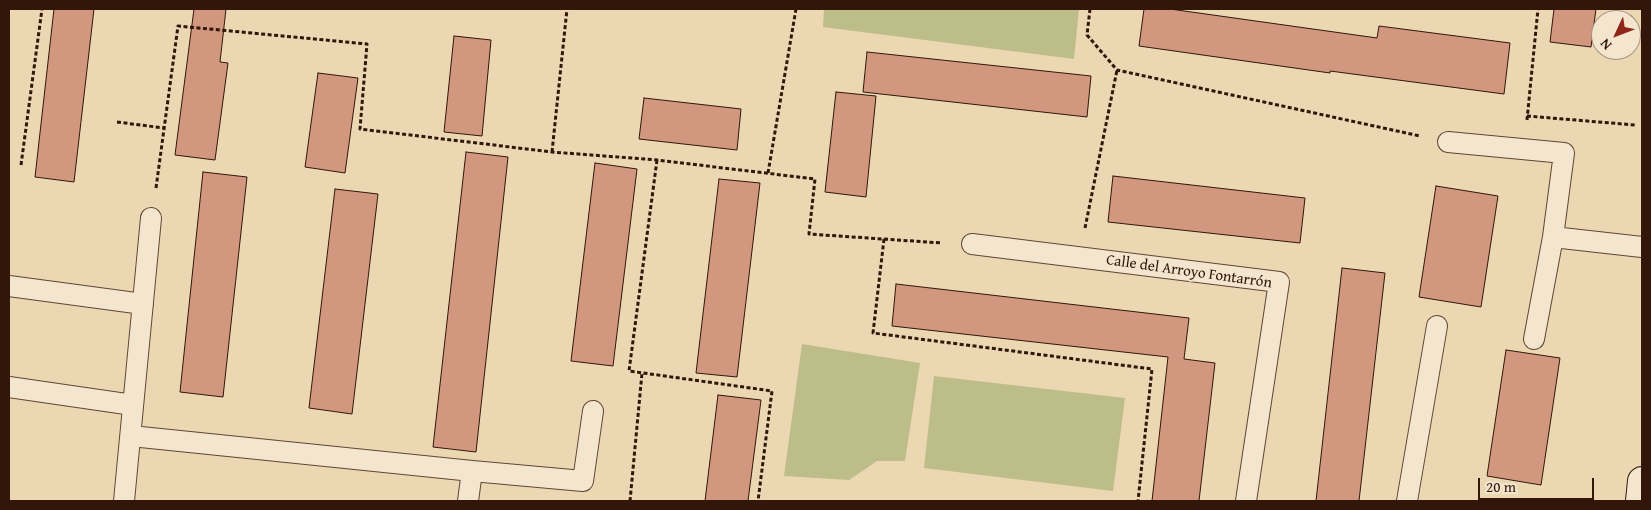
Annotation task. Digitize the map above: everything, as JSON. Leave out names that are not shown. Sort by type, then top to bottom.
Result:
[{"type":"street","points":[[1640,501],[1642,481]]},
{"type":"lane","points":[[1448,142],[1564,153],[1553,237],[1534,339]]},
{"type":"lane","points":[[124,501],[151,218]]},
{"type":"lane","points":[[1553,237],[1642,246]]},
{"type":"lane","name":"Calle del Arroyo Fontarrón","points":[[972,244],[1279,282],[1246,501]]},
{"type":"lane","points":[[9,286],[143,304]]},
{"type":"lane","points":[[1407,501],[1437,326]]},
{"type":"lane","points":[[9,387],[134,405]]},
{"type":"lane","points":[[131,436],[583,481],[593,411]]},
{"type":"lane","points":[[468,501],[472,471]]},
{"type":"path","points":[[22,165],[42,9]]},
{"type":"path","points":[[552,152],[567,9]]},
{"type":"path","points":[[768,173],[796,9]]},
{"type":"path","points":[[1090,9],[1087,35],[1117,70],[1448,142]]},
{"type":"path","points":[[1524,150],[1538,9]]},
{"type":"path","points":[[151,218],[178,26],[367,44],[360,129],[552,152],[656,160],[815,179],[809,234],[972,244]]},
{"type":"path","points":[[1079,258],[1117,70]]},
{"type":"path","points":[[1527,116],[1635,125]]},
{"type":"path","points":[[116,122],[164,128]]},
{"type":"path","points":[[656,160],[629,371],[772,392],[758,501]]},
{"type":"path","points":[[884,239],[873,333],[1152,369],[1138,501]]},
{"type":"path","points":[[630,501],[642,372]]},
{"type":"green space","points":[[824,9],[1079,9],[1074,59],[823,27]]},
{"type":"green space","points":[[802,344],[920,363],[905,461],[877,461],[849,480],[784,476]]},
{"type":"green space","points":[[934,376],[1125,398],[1113,491],[924,468]]},
{"type":"building","points":[[54,9],[94,9],[74,182],[35,177]]},
{"type":"building","points":[[194,9],[226,9],[220,62],[228,63],[215,160],[175,155]]},
{"type":"building","points":[[1144,9],[1170,9],[1377,38],[1379,26],[1510,43],[1504,94],[1330,71],[1330,73],[1139,46]]},
{"type":"building","points":[[1554,9],[1596,9],[1591,10],[1591,47],[1550,42]]},
{"type":"building","points":[[454,36],[491,40],[482,136],[444,132]]},
{"type":"building","points":[[867,52],[1091,76],[1087,117],[863,92]]},
{"type":"building","points":[[318,73],[358,78],[345,173],[305,167]]},
{"type":"building","points":[[836,92],[876,96],[866,197],[825,192]]},
{"type":"building","points":[[644,98],[741,109],[737,150],[639,139]]},
{"type":"building","points":[[466,152],[508,157],[476,452],[433,447]]},
{"type":"building","points":[[595,163],[637,169],[613,366],[571,361]]},
{"type":"building","points":[[203,172],[247,177],[223,397],[180,392]]},
{"type":"building","points":[[1113,176],[1305,198],[1300,243],[1108,222]]},
{"type":"building","points":[[719,179],[760,183],[737,377],[696,373]]},
{"type":"building","points":[[1436,186],[1498,196],[1481,307],[1419,297]]},
{"type":"building","points":[[335,189],[378,194],[352,414],[309,408]]},
{"type":"building","points":[[1342,268],[1385,273],[1359,501],[1316,501]]},
{"type":"building","points":[[896,284],[1189,318],[1184,359],[1215,363],[1199,501],[1152,501],[1168,357],[892,326]]},
{"type":"building","points":[[1506,350],[1560,358],[1541,485],[1487,476]]},
{"type":"building","points":[[718,395],[761,400],[748,501],[705,501]]}]
